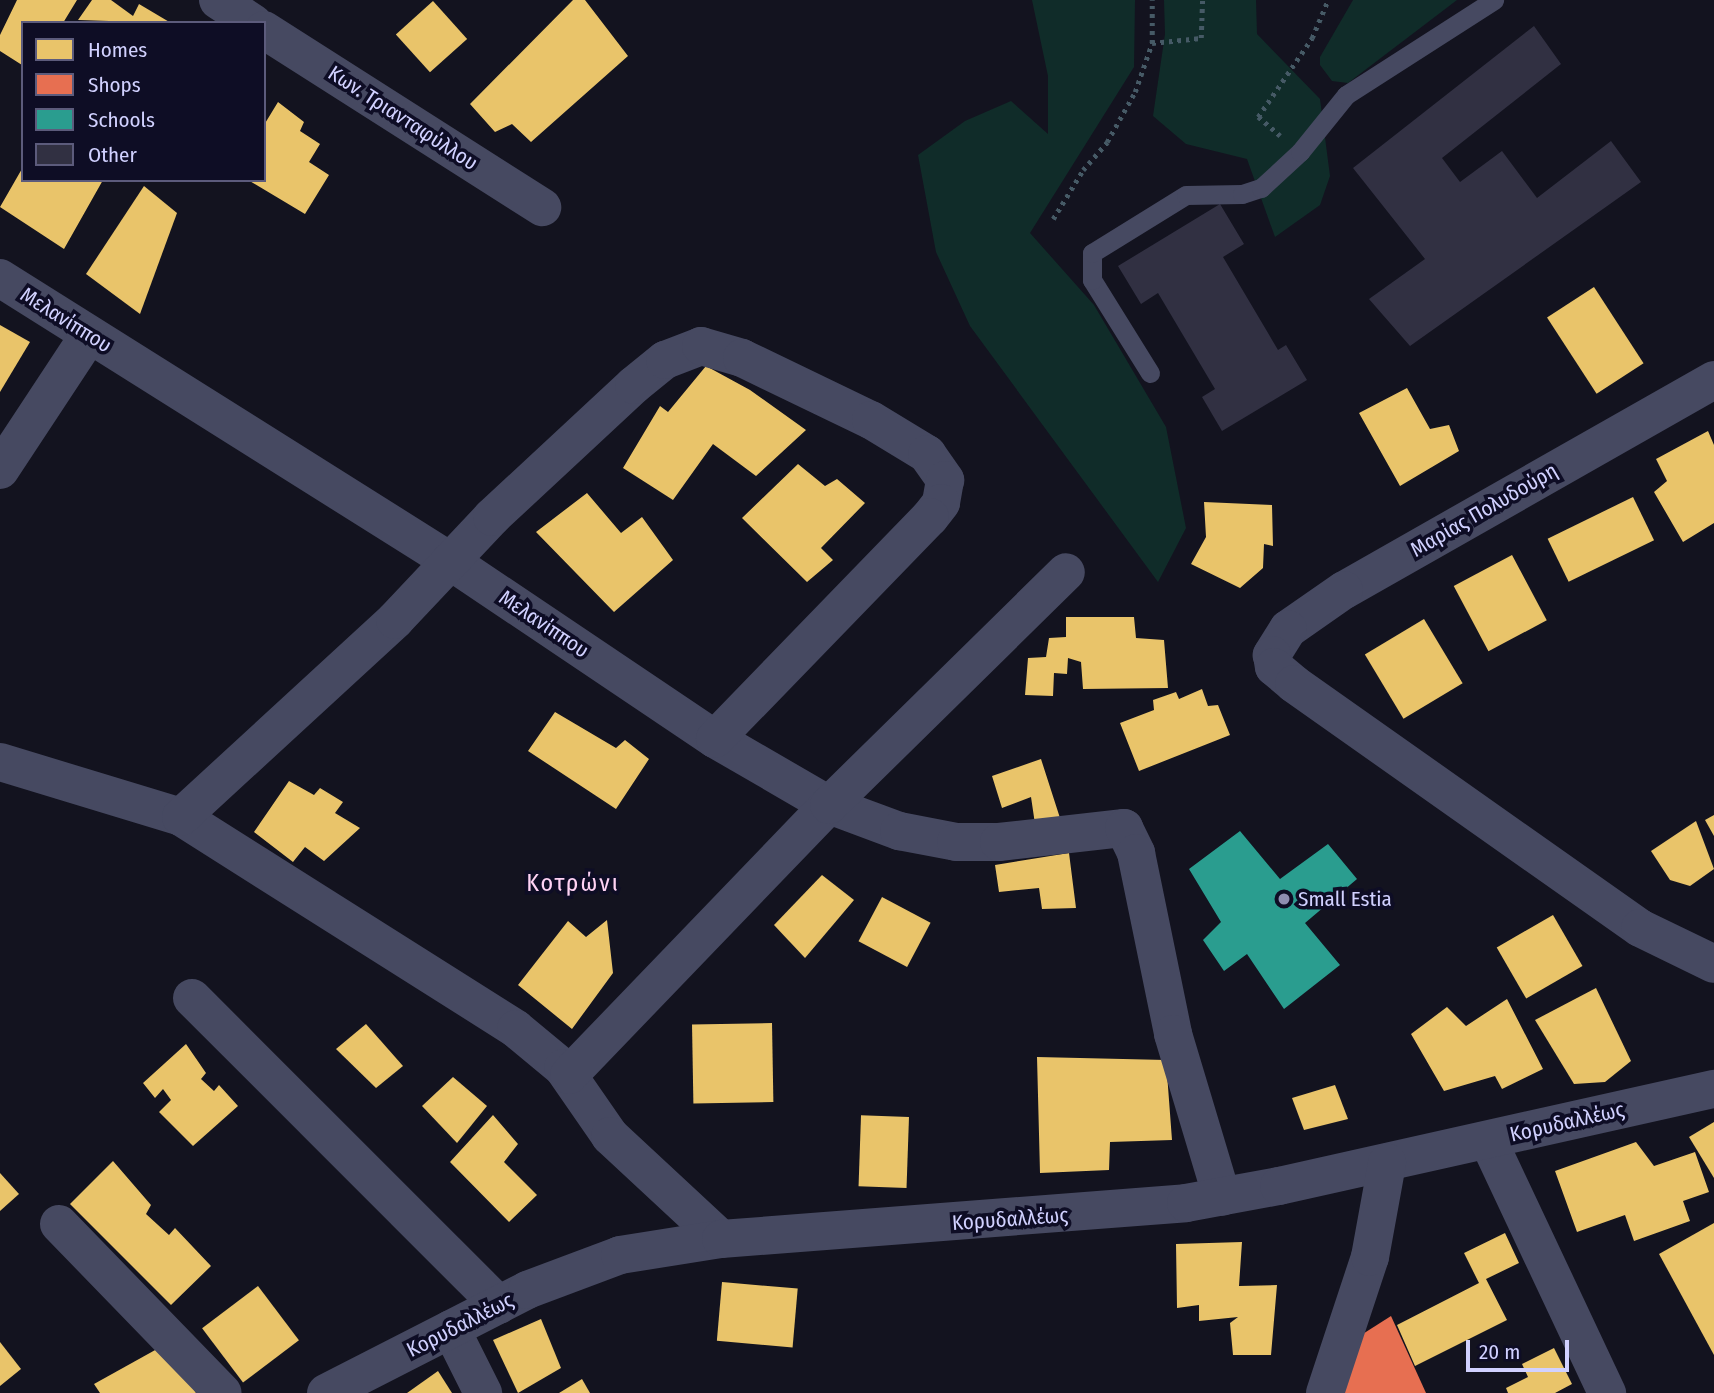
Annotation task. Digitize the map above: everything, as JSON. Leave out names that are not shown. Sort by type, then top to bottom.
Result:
[{"type":"street","points":[[218,0],[251,21]]},
{"type":"street","name":"Κων. Τριανταφύλλου","points":[[266,31],[542,207]]},
{"type":"street","name":"Μελανίππου","points":[[0,278],[450,561],[715,739],[829,805],[900,831],[956,842],[999,842],[1108,827],[1128,832],[1136,853],[1173,1034],[1222,1197]]},
{"type":"street","points":[[0,470],[89,335]]},
{"type":"street","points":[[181,817],[359,654],[450,561],[654,368],[701,346],[742,358],[871,420],[927,454],[945,480],[942,503],[930,517],[715,739]]},
{"type":"street","name":"Μαρίας Πολυδούρη","points":[[1714,380],[1344,590],[1288,629],[1272,658],[1276,670],[1294,684],[1640,928],[1714,964]]},
{"type":"street","points":[[569,1075],[829,805],[1066,572]]},
{"type":"street","points":[[0,762],[181,817],[516,1029],[569,1075],[610,1136],[721,1239]]},
{"type":"street","points":[[192,998],[499,1304]]},
{"type":"street","name":"Κορυδαλλέως","points":[[326,1393],[499,1304],[557,1277],[620,1255],[721,1239],[1091,1213],[1222,1197],[1387,1163],[1714,1089]]},
{"type":"street","points":[[1488,1140],[1607,1393]]},
{"type":"street","points":[[1325,1393],[1370,1257],[1387,1163]]},
{"type":"street","points":[[59,1224],[223,1393]]},
{"type":"street","points":[[451,1329],[483,1393]]},
{"type":"lane","points":[[1150,373],[1092,280],[1092,253],[1186,195],[1242,194],[1261,188],[1300,152],[1346,96],[1494,0]]},
{"type":"path","points":[[1053,219],[1113,132],[1135,92],[1152,43],[1152,0]]},
{"type":"path","points":[[1152,43],[1201,38],[1202,0]]},
{"type":"path","points":[[1300,152],[1258,117],[1312,38],[1328,0]]},
{"type":"green space","points":[[1032,0],[1135,0],[1134,67],[1030,233],[1094,305],[1166,427],[1186,528],[1158,582],[970,326],[936,252],[918,155],[965,121],[1011,101],[1048,134],[1048,76]]},
{"type":"green space","points":[[1164,0],[1256,0],[1257,34],[1320,99],[1330,176],[1320,205],[1275,237],[1247,159],[1186,144],[1153,116],[1165,34]]},
{"type":"green space","points":[[1353,0],[1457,0],[1348,83],[1332,81],[1320,65],[1320,57]]},
{"type":"building: Homes","points":[[17,0],[77,0],[64,21],[21,21],[21,64],[0,51],[0,35]]},
{"type":"building: Homes","points":[[92,0],[111,0],[133,16],[139,4],[168,21],[109,21],[78,20]]},
{"type":"building: Homes","points":[[573,0],[585,0],[628,56],[531,142],[512,124],[495,132],[470,104]]},
{"type":"building: Homes","points":[[433,1],[467,39],[430,72],[396,34]]},
{"type":"building: Homes","points":[[278,102],[304,122],[300,131],[320,144],[309,162],[329,175],[305,214],[251,182],[266,182],[266,122]]},
{"type":"building: Homes","points":[[21,170],[21,182],[102,182],[64,249],[0,207]]},
{"type":"building: Homes","points":[[144,186],[177,213],[140,314],[86,274]]},
{"type":"building: Homes","points":[[1594,287],[1644,363],[1597,394],[1547,317]]},
{"type":"building: Homes","points":[[0,325],[30,342],[0,392]]},
{"type":"building: Homes","points":[[706,366],[750,390],[806,430],[756,476],[713,444],[673,500],[623,468],[660,406],[668,412]]},
{"type":"building: Homes","points":[[1407,388],[1430,429],[1449,425],[1459,451],[1400,486],[1359,413]]},
{"type":"building: Homes","points":[[1708,431],[1714,445],[1714,523],[1683,542],[1654,492],[1667,481],[1656,459]]},
{"type":"building: Homes","points":[[798,464],[825,486],[837,479],[865,503],[821,548],[833,560],[807,582],[742,518]]},
{"type":"building: Homes","points":[[587,493],[621,533],[642,517],[673,560],[614,612],[536,532]]},
{"type":"building: Homes","points":[[1633,497],[1654,540],[1569,582],[1548,539]]},
{"type":"building: Homes","points":[[1204,502],[1272,505],[1273,546],[1264,544],[1263,568],[1240,588],[1191,564],[1206,537]]},
{"type":"building: Homes","points":[[1512,555],[1547,620],[1488,651],[1454,586]]},
{"type":"building: Homes","points":[[1066,617],[1134,617],[1136,638],[1164,640],[1168,688],[1083,689],[1081,662],[1068,658],[1067,674],[1054,673],[1053,696],[1025,695],[1028,658],[1046,657],[1049,638],[1066,637]]},
{"type":"building: Homes","points":[[1424,619],[1463,683],[1403,719],[1365,655]]},
{"type":"building: Homes","points":[[1202,689],[1208,706],[1218,705],[1230,735],[1139,771],[1120,723],[1154,710],[1153,700],[1176,692],[1179,699]]},
{"type":"building: Homes","points":[[555,712],[616,748],[625,740],[649,759],[616,809],[528,751]]},
{"type":"building: Homes","points":[[1041,759],[1060,818],[1035,824],[1031,797],[1002,808],[992,776]]},
{"type":"building: Homes","points":[[289,781],[314,795],[320,788],[343,802],[335,813],[360,828],[324,861],[305,847],[293,862],[254,832]]},
{"type":"building: Homes","points":[[1714,815],[1714,836],[1705,820]]},
{"type":"building: Homes","points":[[1696,821],[1714,869],[1690,886],[1670,880],[1651,851]]},
{"type":"building: Homes","points":[[1069,853],[1076,908],[1042,909],[1039,888],[999,892],[995,865]]},
{"type":"building: Homes","points":[[822,875],[854,900],[805,958],[774,925]]},
{"type":"building: Homes","points":[[882,897],[931,923],[907,967],[859,941]]},
{"type":"building: Homes","points":[[1553,915],[1582,966],[1526,999],[1497,947]]},
{"type":"building: Homes","points":[[607,920],[613,973],[572,1029],[518,985],[568,921],[586,937]]},
{"type":"building: Homes","points":[[1596,988],[1631,1061],[1605,1082],[1574,1084],[1535,1020]]},
{"type":"building: Homes","points":[[1507,999],[1543,1069],[1502,1089],[1495,1076],[1444,1091],[1411,1034],[1447,1007],[1466,1026]]},
{"type":"building: Homes","points":[[772,1023],[773,1102],[693,1103],[692,1024]]},
{"type":"building: Homes","points":[[366,1024],[403,1066],[376,1088],[336,1049]]},
{"type":"building: Homes","points":[[186,1044],[206,1073],[201,1079],[214,1091],[219,1085],[238,1106],[193,1146],[159,1112],[171,1100],[163,1089],[155,1098],[143,1083]]},
{"type":"building: Homes","points":[[1037,1057],[1166,1060],[1172,1140],[1110,1142],[1109,1170],[1040,1173]]},
{"type":"building: Homes","points":[[453,1077],[487,1106],[457,1143],[422,1106]]},
{"type":"building: Homes","points":[[1335,1085],[1348,1119],[1304,1130],[1292,1098]]},
{"type":"building: Homes","points":[[493,1115],[518,1144],[504,1162],[537,1195],[509,1222],[450,1162]]},
{"type":"building: Homes","points":[[861,1115],[909,1117],[907,1188],[859,1186]]},
{"type":"building: Homes","points":[[1714,1122],[1714,1178],[1689,1137]]},
{"type":"building: Homes","points":[[1636,1142],[1654,1166],[1695,1152],[1709,1192],[1683,1201],[1690,1221],[1634,1241],[1625,1215],[1577,1232],[1555,1171]]},
{"type":"building: Homes","points":[[113,1161],[151,1205],[146,1214],[169,1235],[175,1228],[211,1266],[171,1305],[70,1204]]},
{"type":"building: Homes","points":[[0,1173],[19,1194],[0,1211]]},
{"type":"building: Homes","points":[[1714,1223],[1714,1355],[1659,1254]]},
{"type":"building: Homes","points":[[1505,1233],[1519,1263],[1486,1279],[1507,1320],[1415,1366],[1397,1325],[1479,1283],[1464,1253]]},
{"type":"building: Homes","points":[[1242,1242],[1239,1286],[1277,1285],[1271,1355],[1233,1355],[1230,1323],[1238,1317],[1199,1321],[1199,1305],[1177,1308],[1176,1244]]},
{"type":"building: Homes","points":[[722,1282],[798,1289],[793,1347],[717,1341]]},
{"type":"building: Homes","points":[[258,1286],[299,1340],[243,1382],[202,1328]]},
{"type":"building: Homes","points":[[541,1319],[561,1368],[518,1393],[493,1340]]},
{"type":"building: Homes","points":[[0,1342],[21,1369],[0,1386]]},
{"type":"building: Homes","points":[[166,1344],[196,1393],[100,1393],[94,1384]]},
{"type":"building: Homes","points":[[1554,1348],[1572,1384],[1555,1393],[1508,1393],[1506,1388],[1528,1377],[1522,1364]]},
{"type":"building: Homes","points":[[438,1371],[452,1393],[407,1393]]},
{"type":"building: Homes","points":[[582,1379],[590,1393],[559,1393]]},
{"type":"building: Shops","points":[[1391,1316],[1426,1393],[1343,1393],[1358,1337]]},
{"type":"building: Schools","points":[[1240,831],[1280,879],[1328,844],[1357,879],[1305,923],[1340,965],[1284,1009],[1247,954],[1224,971],[1203,940],[1221,922],[1189,869]]},
{"type":"building: Other","points":[[1534,26],[1561,64],[1442,158],[1460,182],[1502,151],[1537,198],[1611,141],[1641,182],[1410,346],[1369,299],[1425,259],[1353,168]]},
{"type":"building: Other","points":[[1220,204],[1244,244],[1223,257],[1278,350],[1286,345],[1307,380],[1222,431],[1202,397],[1215,389],[1158,293],[1141,304],[1118,266]]},
{"type":"place","name":"Small Estia","points":[[1284,899]]},
{"type":"district","name":"Κοτρώνι","points":[[573,884]]}]
